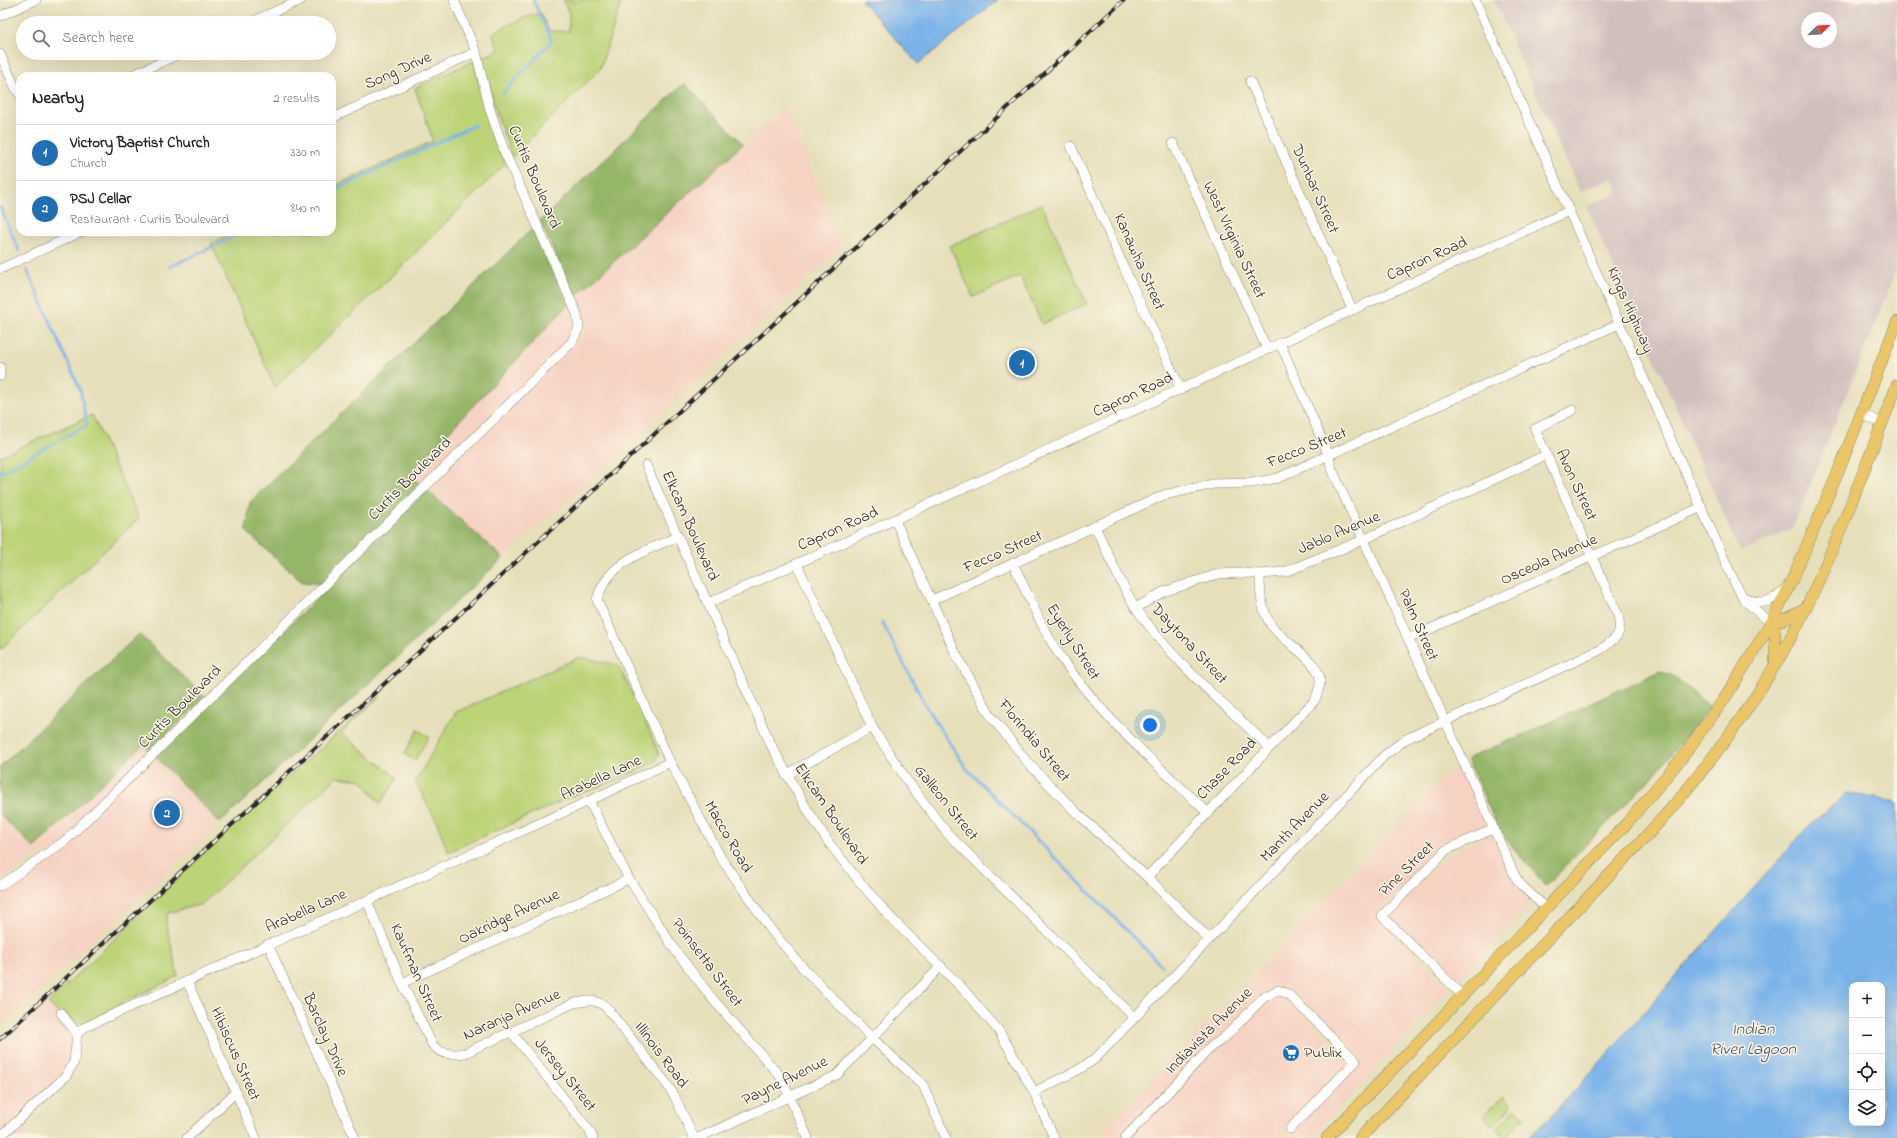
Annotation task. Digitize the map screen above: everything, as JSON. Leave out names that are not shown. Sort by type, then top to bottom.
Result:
[{"type":"main road","points":[[1327,1138],[1628,822],[1681,759],[1725,698],[1771,624],[1789,586],[1814,530],[1897,322]]},
{"type":"main road","points":[[1360,1138],[1674,806],[1722,745],[1774,665],[1806,607],[1897,385]]},
{"type":"main road","points":[[1771,624],[1788,618],[1806,607]]},
{"type":"main road","points":[[1771,624],[1775,633],[1774,665]]},
{"type":"street","points":[[0,16],[36,0]]},
{"type":"street","points":[[265,16],[301,0]]},
{"type":"street","name":"Curtis Boulevard","points":[[0,886],[65,841],[572,342],[579,327],[577,314],[505,152],[490,110],[476,52],[454,0]]},
{"type":"street","name":"Kings Highway","points":[[1475,0],[1734,581],[1744,597],[1771,624]]},
{"type":"street","name":"Song Drive","points":[[336,116],[476,52]]},
{"type":"street","points":[[0,54],[16,90]]},
{"type":"street","points":[[139,72],[166,60]]},
{"type":"street","name":"Dunbar Street","points":[[1250,81],[1352,309]]},
{"type":"street","name":"West Virginia Street","points":[[1173,143],[1267,349]]},
{"type":"street","name":"Kanawha Street","points":[[1071,146],[1124,268],[1181,390]]},
{"type":"street","name":"Capron Road","points":[[708,603],[1181,390],[1280,342],[1569,211]]},
{"type":"street","points":[[0,269],[72,236]]},
{"type":"street","name":"Fecco Street","points":[[932,600],[1164,495],[1213,484],[1252,483],[1278,478],[1619,324]]},
{"type":"street","name":"Palm Street","points":[[1280,342],[1329,456],[1331,467],[1363,540],[1515,876],[1521,885],[1546,908]]},
{"type":"street","name":"Avon Street","points":[[1573,410],[1535,428],[1618,615],[1621,627],[1617,637]]},
{"type":"street","points":[[1861,414],[1882,423]]},
{"type":"street","name":"Jablo Avenue","points":[[1136,608],[1163,592],[1218,574],[1260,574],[1285,572],[1363,540],[1546,455]]},
{"type":"street","name":"Elkcam Boulevard","points":[[646,465],[677,537],[786,775],[829,843],[858,881],[890,917],[941,966],[983,1011],[999,1031],[1034,1092],[1054,1138]]},
{"type":"street","name":"Osceola Avenue","points":[[1408,640],[1702,507]]},
{"type":"street","name":"Florindia Street","points":[[895,520],[955,652],[990,715],[1040,775],[1077,813],[1147,877],[1209,939]]},
{"type":"street","name":"Daytona Street","points":[[1095,527],[1116,574],[1136,608],[1163,642],[1268,747]]},
{"type":"street","name":"Macco Road","points":[[677,537],[627,559],[604,581],[597,600],[670,762],[710,839],[750,901],[771,930],[804,969],[872,1038],[923,1085],[946,1138]]},
{"type":"street","name":"Eyerly Street","points":[[1014,563],[1040,621],[1064,662],[1092,699],[1133,742],[1207,812]]},
{"type":"street","name":"Galleon Street","points":[[797,564],[872,727],[906,779],[947,833],[1134,1017]]},
{"type":"street","name":"Chase Road","points":[[1147,877],[1268,747],[1314,700],[1319,689],[1320,679],[1316,669],[1272,627],[1264,612],[1260,592],[1260,574]]},
{"type":"street","points":[[1744,597],[1758,603],[1766,603],[1774,600],[1789,586]]},
{"type":"street","name":"Manth Avenue","points":[[1034,1092],[1078,1070],[1095,1059],[1385,755],[1406,739],[1444,720],[1600,650],[1617,637]]},
{"type":"street","points":[[786,775],[872,727]]},
{"type":"street","name":"Arabella Lane","points":[[78,1034],[83,1028],[589,801],[670,762]]},
{"type":"street","name":"Poinsetta Street","points":[[589,801],[629,879],[675,950],[711,997],[780,1076],[808,1138]]},
{"type":"street","name":"Pine Street","points":[[1463,996],[1382,916],[1446,850],[1493,829]]},
{"type":"street","name":"Oakridge Avenue","points":[[402,983],[629,879]]},
{"type":"street","name":"Kaufman Street","points":[[367,901],[402,983],[432,1044],[444,1053]]},
{"type":"street","name":"Barclay Drive","points":[[268,944],[355,1138]]},
{"type":"street","name":"Payne Avenue","points":[[698,1138],[837,1075],[941,966]]},
{"type":"street","name":"Hibiscus Street","points":[[186,982],[256,1138]]},
{"type":"street","name":"Indiavista Avenue","points":[[1126,1138],[1212,1046],[1224,1038],[1264,997],[1278,990],[1288,994],[1356,1062],[1290,1129]]},
{"type":"street","name":"Naranja Avenue","points":[[444,1053],[454,1055],[465,1053],[574,1003],[592,1000]]},
{"type":"street","name":"Illinois Road","points":[[592,1000],[606,1007],[666,1083],[675,1097],[694,1138]]},
{"type":"street","points":[[0,1137],[66,1076],[74,1062],[78,1034],[61,1013]]},
{"type":"street","name":"Jersey Street","points":[[511,1032],[589,1130],[593,1138]]},
{"type":"street","points":[[186,1138],[236,1092]]},
{"type":"shaded area","points":[[1494,0],[1897,0],[1897,268],[1793,528],[1740,552],[1587,207],[1619,192],[1613,178],[1580,192]]},
{"type":"shaded area","points":[[785,106],[842,246],[695,383],[503,558],[427,490],[584,330],[585,325],[583,324],[581,313],[575,297]]},
{"type":"shaded area","points":[[568,305],[573,316],[575,327],[568,340],[421,485],[409,474]]},
{"type":"shaded area","points":[[144,744],[150,751],[62,838],[0,881],[0,815],[35,848]]},
{"type":"shaded area","points":[[156,757],[220,823],[0,1026],[0,892]]},
{"type":"shaded area","points":[[1459,764],[1488,827],[1443,848],[1379,913],[1378,919],[1450,989],[1311,1138],[1131,1138],[1215,1049],[1228,1041],[1266,1000],[1277,995],[1286,998],[1350,1062],[1284,1130],[1291,1135],[1359,1064],[1292,991],[1261,994],[1120,1138],[1100,1138],[1107,1125],[1265,964],[1444,776]]},
{"type":"shaded area","points":[[1491,834],[1511,879],[1531,901],[1456,983],[1388,916],[1449,854]]},
{"type":"shaded area","points":[[48,1003],[73,1027],[70,1061],[63,1073],[0,1132],[0,1049]]},
{"type":"shaded area","points":[[20,1125],[32,1138],[5,1138]]},
{"type":"green space","points":[[563,0],[622,0],[600,69],[512,157],[495,109],[482,58],[499,50],[492,33],[523,18],[541,13],[549,31],[569,31],[569,13]]},
{"type":"green space","points":[[474,61],[486,112],[505,164],[399,269],[275,387],[211,243],[226,236],[336,236],[336,185],[433,141],[415,88]]},
{"type":"green space","points":[[684,83],[743,144],[575,297],[540,221]]},
{"type":"green space","points":[[1042,204],[1087,304],[1042,324],[1020,276],[973,297],[950,246]]},
{"type":"green space","points":[[533,228],[568,305],[409,474],[421,485],[320,584],[302,582],[246,531],[250,502]]},
{"type":"green space","points":[[92,415],[139,518],[0,650],[0,456]]},
{"type":"green space","points":[[427,490],[503,558],[220,823],[156,757]]},
{"type":"green space","points":[[139,634],[205,697],[150,751],[144,744],[34,848],[0,815],[0,767]]},
{"type":"green space","points":[[580,657],[618,665],[641,712],[659,754],[656,761],[621,779],[573,796],[448,852],[436,820],[415,782],[456,712]]},
{"type":"green space","points":[[1660,671],[1675,677],[1710,707],[1654,775],[1546,886],[1500,832],[1467,759],[1538,728]]},
{"type":"green space","points":[[381,695],[341,733],[397,778],[380,804],[362,780],[337,777],[202,904],[168,913],[166,923],[178,976],[111,1009],[76,1030],[48,1003],[230,828]]},
{"type":"green space","points":[[418,730],[429,737],[415,760],[404,754]]},
{"type":"green space","points":[[1503,1096],[1512,1106],[1493,1126],[1483,1117]]},
{"type":"green space","points":[[1515,1108],[1525,1117],[1505,1138],[1496,1129]]},
{"type":"water","points":[[861,0],[998,0],[918,64]]},
{"type":"water","name":"Indian River Lagoon","points":[[1847,793],[1897,802],[1897,1138],[1529,1138],[1579,1086],[1806,829]]},
{"type":"waterway","points":[[503,93],[552,41],[533,0]]},
{"type":"waterway","points":[[336,189],[475,125]]},
{"type":"waterway","points":[[0,207],[19,251]]},
{"type":"waterway","points":[[169,267],[235,236]]},
{"type":"waterway","points":[[0,473],[87,425],[80,389],[27,270]]},
{"type":"waterway","points":[[882,622],[929,712],[967,769],[1162,966]]},
{"type":"railway","points":[[0,1039],[1124,0]]},
{"type":"place","name":"Victory Baptist Church","points":[[1022,363]]},
{"type":"place","name":"PSJ Cellar","points":[[167,813]]},
{"type":"place","name":"Publix","points":[[1291,1053]]}]
